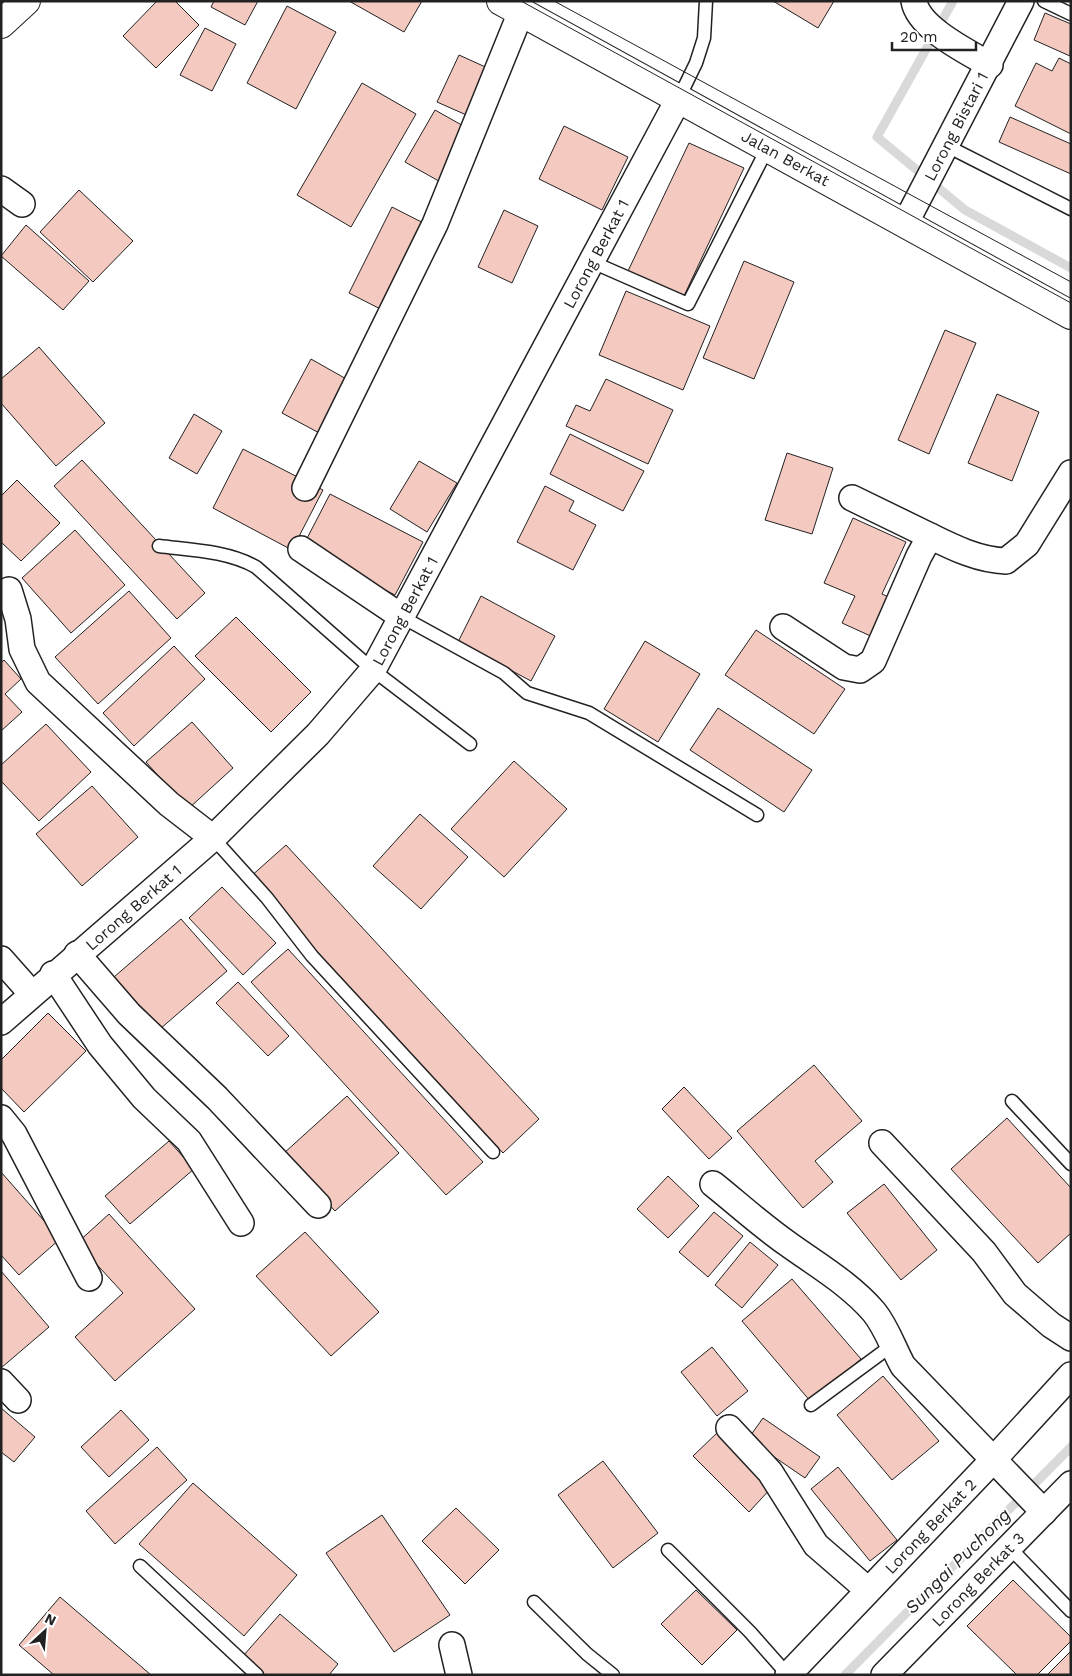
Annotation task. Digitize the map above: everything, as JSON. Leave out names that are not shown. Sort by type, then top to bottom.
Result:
[{"type":"street","points":[[1,24],[26,1]]},
{"type":"street","name":"Lorong Bistari 1","points":[[911,213],[990,65],[1021,1]]},
{"type":"street","points":[[305,488],[435,224],[511,7]]},
{"type":"street","name":"Jalan Berkat","points":[[511,7],[767,148],[911,213],[1071,315]]},
{"type":"street","points":[[918,11],[954,44],[990,65]]},
{"type":"street","name":"Lorong Berkat 1","points":[[1,1022],[53,974],[213,838],[318,734],[373,670],[678,100]]},
{"type":"street","points":[[1,189],[22,204]]},
{"type":"street","points":[[852,498],[957,549],[990,560],[1006,561],[1027,544],[1071,473]]},
{"type":"street","points":[[783,627],[844,667],[860,670],[873,661],[919,556],[930,536]]},
{"type":"street","points":[[301,549],[402,617]]},
{"type":"street","points":[[9,590],[18,619],[22,649],[38,682],[169,804],[213,838]]},
{"type":"street","points":[[77,954],[129,1014],[218,1098],[318,1205]]},
{"type":"street","points":[[1,959],[32,994]]},
{"type":"street","points":[[53,974],[100,1045],[144,1098],[189,1141],[241,1223]]},
{"type":"street","points":[[1,1118],[14,1134],[89,1278]]},
{"type":"street","points":[[882,1142],[984,1252],[1015,1294],[1051,1325],[1071,1338]]},
{"type":"street","points":[[713,1184],[786,1243],[841,1280],[874,1312],[887,1331],[892,1346],[903,1366],[1041,1508]]},
{"type":"street","name":"Lorong Berkat 2","points":[[788,1675],[868,1590],[1000,1464],[1071,1375]]},
{"type":"street","points":[[729,1428],[770,1472],[816,1545],[868,1590]]},
{"type":"street","name":"Lorong Berkat 3","points":[[884,1675],[1009,1547],[1041,1508],[1071,1484]]},
{"type":"street","points":[[452,1646],[459,1675]]},
{"type":"lane","points":[[678,100],[696,63],[704,38],[706,1]]},
{"type":"lane","points":[[1044,1],[1071,14]]},
{"type":"lane","points":[[592,262],[688,304],[767,148]]},
{"type":"lane","points":[[944,152],[1071,209]]},
{"type":"lane","points":[[159,546],[229,556],[242,559],[256,567],[373,670],[470,744]]},
{"type":"lane","points":[[402,617],[504,674],[527,693],[589,714],[756,815]]},
{"type":"lane","points":[[213,838],[267,898],[312,956],[493,1152]]},
{"type":"lane","points":[[1012,1101],[1071,1164]]},
{"type":"lane","points":[[812,1405],[892,1346]]},
{"type":"lane","points":[[1009,1547],[1071,1611]]},
{"type":"lane","points":[[668,1550],[750,1632],[788,1675]]},
{"type":"lane","points":[[140,1566],[256,1675]]},
{"type":"lane","points":[[534,1602],[587,1654],[613,1675]]},
{"type":"building","points":[[157,1],[175,1],[199,25],[156,68],[123,36]]},
{"type":"building","points":[[214,1],[258,1],[245,25],[211,7]]},
{"type":"building","points":[[349,1],[422,1],[404,32]]},
{"type":"building","points":[[773,1],[834,1],[818,28]]},
{"type":"building","points":[[287,6],[336,32],[296,109],[247,83]]},
{"type":"building","points":[[1045,13],[1071,24],[1070,56],[1034,40]]},
{"type":"building","points":[[205,28],[236,44],[212,91],[180,75]]},
{"type":"building","points":[[459,55],[492,70],[471,117],[437,102]]},
{"type":"building","points":[[1059,58],[1071,64],[1071,134],[1015,106],[1036,63],[1052,71]]},
{"type":"building","points":[[362,83],[416,114],[351,227],[297,195]]},
{"type":"building","points":[[435,110],[474,132],[444,184],[405,162]]},
{"type":"building","points":[[1010,117],[1071,144],[1071,174],[999,142]]},
{"type":"building","points":[[564,126],[628,157],[602,210],[539,179]]},
{"type":"building","points":[[689,143],[744,168],[683,298],[628,271]]},
{"type":"building","points":[[79,190],[133,241],[93,282],[40,232]]},
{"type":"building","points":[[392,207],[441,232],[398,318],[349,293]]},
{"type":"building","points":[[504,210],[538,226],[512,283],[478,267]]},
{"type":"building","points":[[26,225],[89,281],[63,310],[1,256]]},
{"type":"building","points":[[744,261],[794,282],[754,379],[703,358]]},
{"type":"building","points":[[626,291],[710,326],[683,390],[599,355]]},
{"type":"building","points":[[945,330],[976,343],[929,454],[898,440]]},
{"type":"building","points":[[39,347],[105,423],[56,466],[1,403],[1,379]]},
{"type":"building","points":[[311,359],[364,389],[336,442],[282,413]]},
{"type":"building","points":[[606,379],[673,410],[648,464],[566,426],[576,405],[590,411]]},
{"type":"building","points":[[997,394],[1039,412],[1012,481],[968,463]]},
{"type":"building","points":[[194,414],[222,431],[197,474],[169,458]]},
{"type":"building","points":[[570,434],[644,471],[623,511],[550,474]]},
{"type":"building","points":[[243,449],[323,490],[292,550],[213,508]]},
{"type":"building","points":[[787,453],[833,468],[812,534],[765,520]]},
{"type":"building","points":[[82,460],[205,593],[177,619],[54,486]]},
{"type":"building","points":[[419,461],[457,483],[427,532],[390,509]]},
{"type":"building","points":[[17,480],[60,523],[21,561],[1,542],[1,496]]},
{"type":"building","points":[[545,486],[574,501],[569,511],[596,525],[573,570],[517,542]]},
{"type":"building","points":[[330,494],[423,542],[395,595],[302,548]]},
{"type":"building","points":[[853,518],[906,542],[882,594],[893,599],[875,638],[842,623],[855,596],[824,583]]},
{"type":"building","points":[[75,530],[125,585],[71,633],[22,578]]},
{"type":"building","points":[[129,591],[171,638],[98,704],[55,657]]},
{"type":"building","points":[[481,596],[555,636],[531,681],[458,642]]},
{"type":"building","points":[[236,617],[311,692],[271,732],[195,656]]},
{"type":"building","points":[[756,630],[845,689],[814,734],[725,675]]},
{"type":"building","points":[[645,641],[700,674],[658,742],[604,709]]},
{"type":"building","points":[[174,646],[205,679],[134,746],[103,713]]},
{"type":"building","points":[[4,660],[21,679],[5,694],[22,712],[1,731],[1,663]]},
{"type":"building","points":[[718,708],[812,770],[784,812],[690,750]]},
{"type":"building","points":[[192,722],[233,768],[188,809],[146,762]]},
{"type":"building","points":[[46,724],[91,772],[39,821],[1,781],[1,765]]},
{"type":"building","points":[[514,761],[567,809],[504,877],[451,829]]},
{"type":"building","points":[[92,786],[138,837],[82,886],[36,834]]},
{"type":"building","points":[[420,814],[468,857],[421,909],[373,866]]},
{"type":"building","points":[[286,845],[539,1119],[503,1153],[249,878]]},
{"type":"building","points":[[222,887],[276,943],[243,975],[189,918]]},
{"type":"building","points":[[181,919],[227,971],[160,1029],[114,977]]},
{"type":"building","points":[[288,949],[483,1162],[446,1195],[251,982]]},
{"type":"building","points":[[238,982],[289,1036],[268,1056],[216,1003]]},
{"type":"building","points":[[48,1013],[86,1051],[24,1112],[1,1088],[1,1060]]},
{"type":"building","points":[[814,1065],[862,1121],[815,1161],[833,1182],[803,1208],[737,1131]]},
{"type":"building","points":[[684,1087],[732,1138],[709,1159],[662,1109]]},
{"type":"building","points":[[347,1096],[399,1153],[335,1211],[283,1154]]},
{"type":"building","points":[[1007,1118],[1071,1188],[1071,1233],[1038,1263],[951,1169]]},
{"type":"building","points":[[169,1141],[194,1169],[130,1224],[105,1196]]},
{"type":"building","points":[[1,1172],[60,1239],[19,1275],[1,1255]]},
{"type":"building","points":[[668,1176],[699,1206],[668,1238],[637,1209]]},
{"type":"building","points":[[884,1184],[937,1250],[901,1280],[847,1213]]},
{"type":"building","points":[[714,1212],[743,1236],[708,1277],[679,1252]]},
{"type":"building","points":[[109,1214],[195,1309],[115,1381],[75,1337],[123,1293],[77,1243]]},
{"type":"building","points":[[305,1232],[379,1312],[331,1356],[256,1276]]},
{"type":"building","points":[[750,1242],[778,1265],[742,1308],[715,1285]]},
{"type":"building","points":[[1,1271],[49,1327],[1,1368]]},
{"type":"building","points":[[792,1279],[861,1359],[811,1402],[742,1321]]},
{"type":"building","points":[[712,1347],[748,1391],[717,1416],[681,1372]]},
{"type":"building","points":[[883,1376],[939,1441],[892,1480],[837,1415]]},
{"type":"building","points":[[1,1408],[35,1437],[14,1462],[1,1452]]},
{"type":"building","points":[[121,1410],[149,1440],[109,1477],[81,1447]]},
{"type":"building","points":[[763,1418],[820,1457],[805,1478],[748,1439]]},
{"type":"building","points":[[718,1432],[773,1486],[749,1512],[693,1456]]},
{"type":"building","points":[[157,1447],[187,1480],[115,1544],[86,1511]]},
{"type":"building","points":[[603,1461],[658,1533],[613,1568],[558,1495]]},
{"type":"building","points":[[838,1467],[897,1540],[870,1561],[811,1489]]},
{"type":"building","points":[[193,1483],[297,1575],[244,1636],[139,1544]]},
{"type":"building","points":[[456,1508],[499,1550],[465,1584],[422,1541]]},
{"type":"building","points":[[382,1515],[450,1615],[394,1652],[326,1553]]},
{"type":"building","points":[[1013,1580],[1071,1637],[1071,1641],[1037,1675],[1017,1675],[967,1626]]},
{"type":"building","points":[[696,1590],[737,1630],[702,1665],[661,1624]]},
{"type":"building","points":[[60,1597],[151,1675],[54,1675],[19,1645]]},
{"type":"building","points":[[280,1614],[338,1664],[329,1675],[264,1675],[243,1656]]},
{"type":"building","points":[[1071,1651],[1071,1675],[1047,1675]]},
{"type":"waterway","points":[[953,1],[877,137],[965,210],[1071,268]]},
{"type":"waterway","name":"Sungai Puchong","points":[[845,1675],[1071,1447]]},
{"type":"tram line","points":[[521,1],[1071,303]]},
{"type":"tram line","points":[[554,1],[1071,282]]}]
